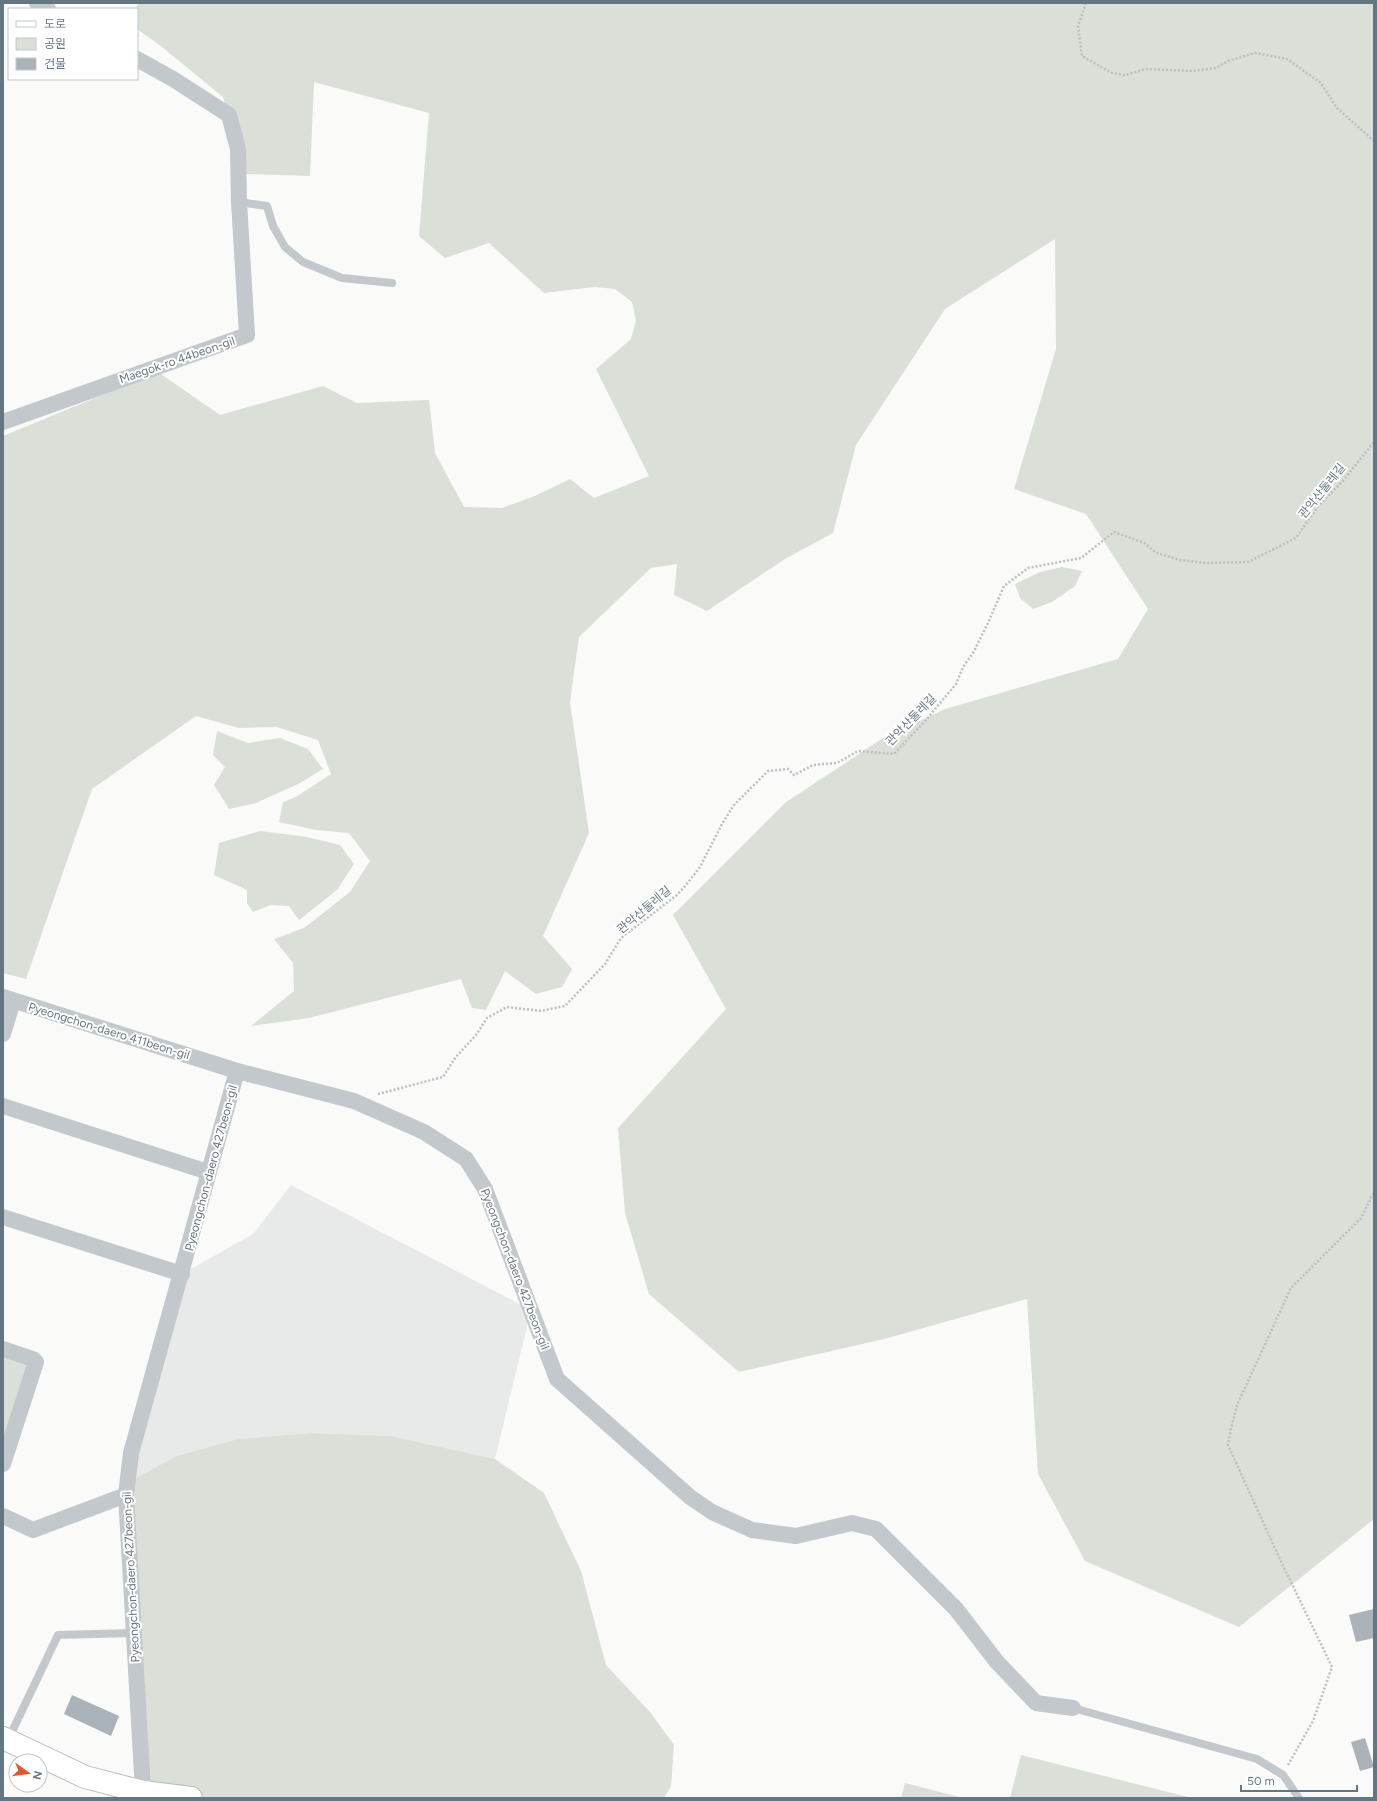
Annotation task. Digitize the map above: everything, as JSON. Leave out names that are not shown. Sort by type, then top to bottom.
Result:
[{"type":"street","points":[[37,3],[46,8]]},
{"type":"street","name":"Maegok-ro 44beon-gil","points":[[3,422],[247,336],[239,202],[238,150],[229,115],[173,79],[138,60]]},
{"type":"street","name":"Pyeongchon-daero 411beon-gil","points":[[3,1034],[8,999],[237,1071]]},
{"type":"street","name":"Pyeongchon-daero 427beon-gil","points":[[143,1792],[126,1495],[131,1453],[182,1274],[208,1172],[237,1071],[354,1101],[424,1132],[466,1160],[486,1190],[557,1379],[690,1497],[712,1512],[752,1530],[796,1536],[852,1523],[876,1529],[956,1609],[997,1662],[1036,1703],[1073,1708]]},
{"type":"street","points":[[3,1106],[208,1172]]},
{"type":"street","points":[[3,1217],[182,1274]]},
{"type":"street","points":[[3,1349],[33,1359],[36,1362],[3,1464]]},
{"type":"street","points":[[3,1516],[33,1530],[126,1495]]},
{"type":"street","points":[[6,1740],[85,1777],[143,1792],[191,1798]]},
{"type":"lane","points":[[239,202],[267,206],[272,226],[285,247],[304,262],[342,278],[392,283]]},
{"type":"lane","points":[[6,1740],[58,1635],[134,1633]]},
{"type":"lane","points":[[1073,1708],[1257,1759],[1283,1775],[1299,1798]]},
{"type":"path","points":[[1086,3],[1078,26],[1082,56],[1112,73],[1125,75],[1146,69],[1193,71],[1216,68],[1228,61],[1255,53],[1287,59],[1321,83],[1337,108],[1374,141]]},
{"type":"path","name":"관악산둘레길","points":[[354,1101],[443,1077],[455,1058],[476,1035],[487,1018],[507,1007],[541,1011],[565,1006],[605,964],[621,938],[677,895],[700,866],[722,824],[734,805],[768,771],[788,769],[794,774],[812,765],[838,763],[858,751],[894,754],[926,720],[956,684],[963,667],[973,653],[988,623],[1004,586],[1028,568],[1082,558],[1114,532],[1144,543],[1157,553],[1180,560],[1206,563],[1248,562],[1296,538],[1319,505],[1342,482],[1374,442]]},
{"type":"path","points":[[1283,1775],[1313,1721],[1332,1666],[1277,1554],[1228,1445],[1230,1429],[1237,1405],[1291,1288],[1361,1218],[1374,1192]]},
{"type":"shaded area","points":[[291,1185],[531,1310],[495,1459],[391,1436],[310,1433],[238,1439],[176,1456],[124,1485],[182,1274],[253,1234]]},
{"type":"green space","points":[[139,3],[1374,3],[1374,1519],[1239,1627],[1085,1561],[1038,1474],[1027,1299],[884,1339],[739,1372],[649,1294],[625,1213],[618,1128],[726,1009],[673,915],[785,803],[883,738],[945,709],[1118,659],[1148,609],[1086,514],[1014,489],[1056,349],[1055,239],[945,309],[856,445],[833,533],[785,559],[707,611],[674,595],[677,564],[651,568],[579,637],[570,702],[589,833],[543,936],[572,969],[562,987],[536,994],[505,971],[486,1010],[472,1008],[461,979],[309,1018],[251,1026],[294,991],[293,963],[274,939],[304,928],[350,892],[370,861],[349,833],[316,830],[279,822],[283,802],[296,797],[331,774],[318,740],[277,727],[239,728],[196,716],[92,789],[26,979],[3,973],[3,436],[158,372],[220,415],[323,386],[357,403],[429,400],[435,453],[464,507],[502,508],[535,496],[570,479],[594,498],[649,476],[596,369],[631,339],[636,321],[632,302],[615,289],[595,287],[544,293],[489,243],[445,258],[419,236],[429,113],[314,82],[310,176],[246,174],[223,97],[162,47],[138,30],[138,8],[136,8]]},
{"type":"green space","points":[[1062,567],[1082,571],[1075,586],[1052,602],[1033,609],[1020,598],[1015,584],[1040,572]]},
{"type":"green space","points":[[217,731],[248,743],[280,738],[308,749],[323,769],[300,783],[256,803],[229,809],[214,785],[225,767],[213,755]]},
{"type":"green space","points":[[260,831],[307,837],[340,845],[354,864],[337,890],[299,920],[289,906],[271,905],[253,912],[247,903],[247,890],[214,875],[219,843]]},
{"type":"green space","points":[[3,1354],[30,1363],[3,1447]]},
{"type":"green space","points":[[310,1433],[391,1436],[495,1459],[544,1493],[581,1571],[606,1665],[650,1712],[674,1745],[671,1786],[664,1798],[191,1798],[143,1792],[124,1485],[176,1456],[238,1439]]},
{"type":"green space","points":[[1021,1755],[1192,1798],[1010,1798]]},
{"type":"green space","points":[[905,1783],[963,1798],[901,1798]]},
{"type":"building","points":[[1374,1609],[1374,1638],[1356,1642],[1349,1615]]},
{"type":"building","points":[[72,1695],[119,1716],[111,1736],[64,1714]]},
{"type":"building","points":[[1365,1738],[1374,1767],[1360,1771],[1351,1742]]}]
